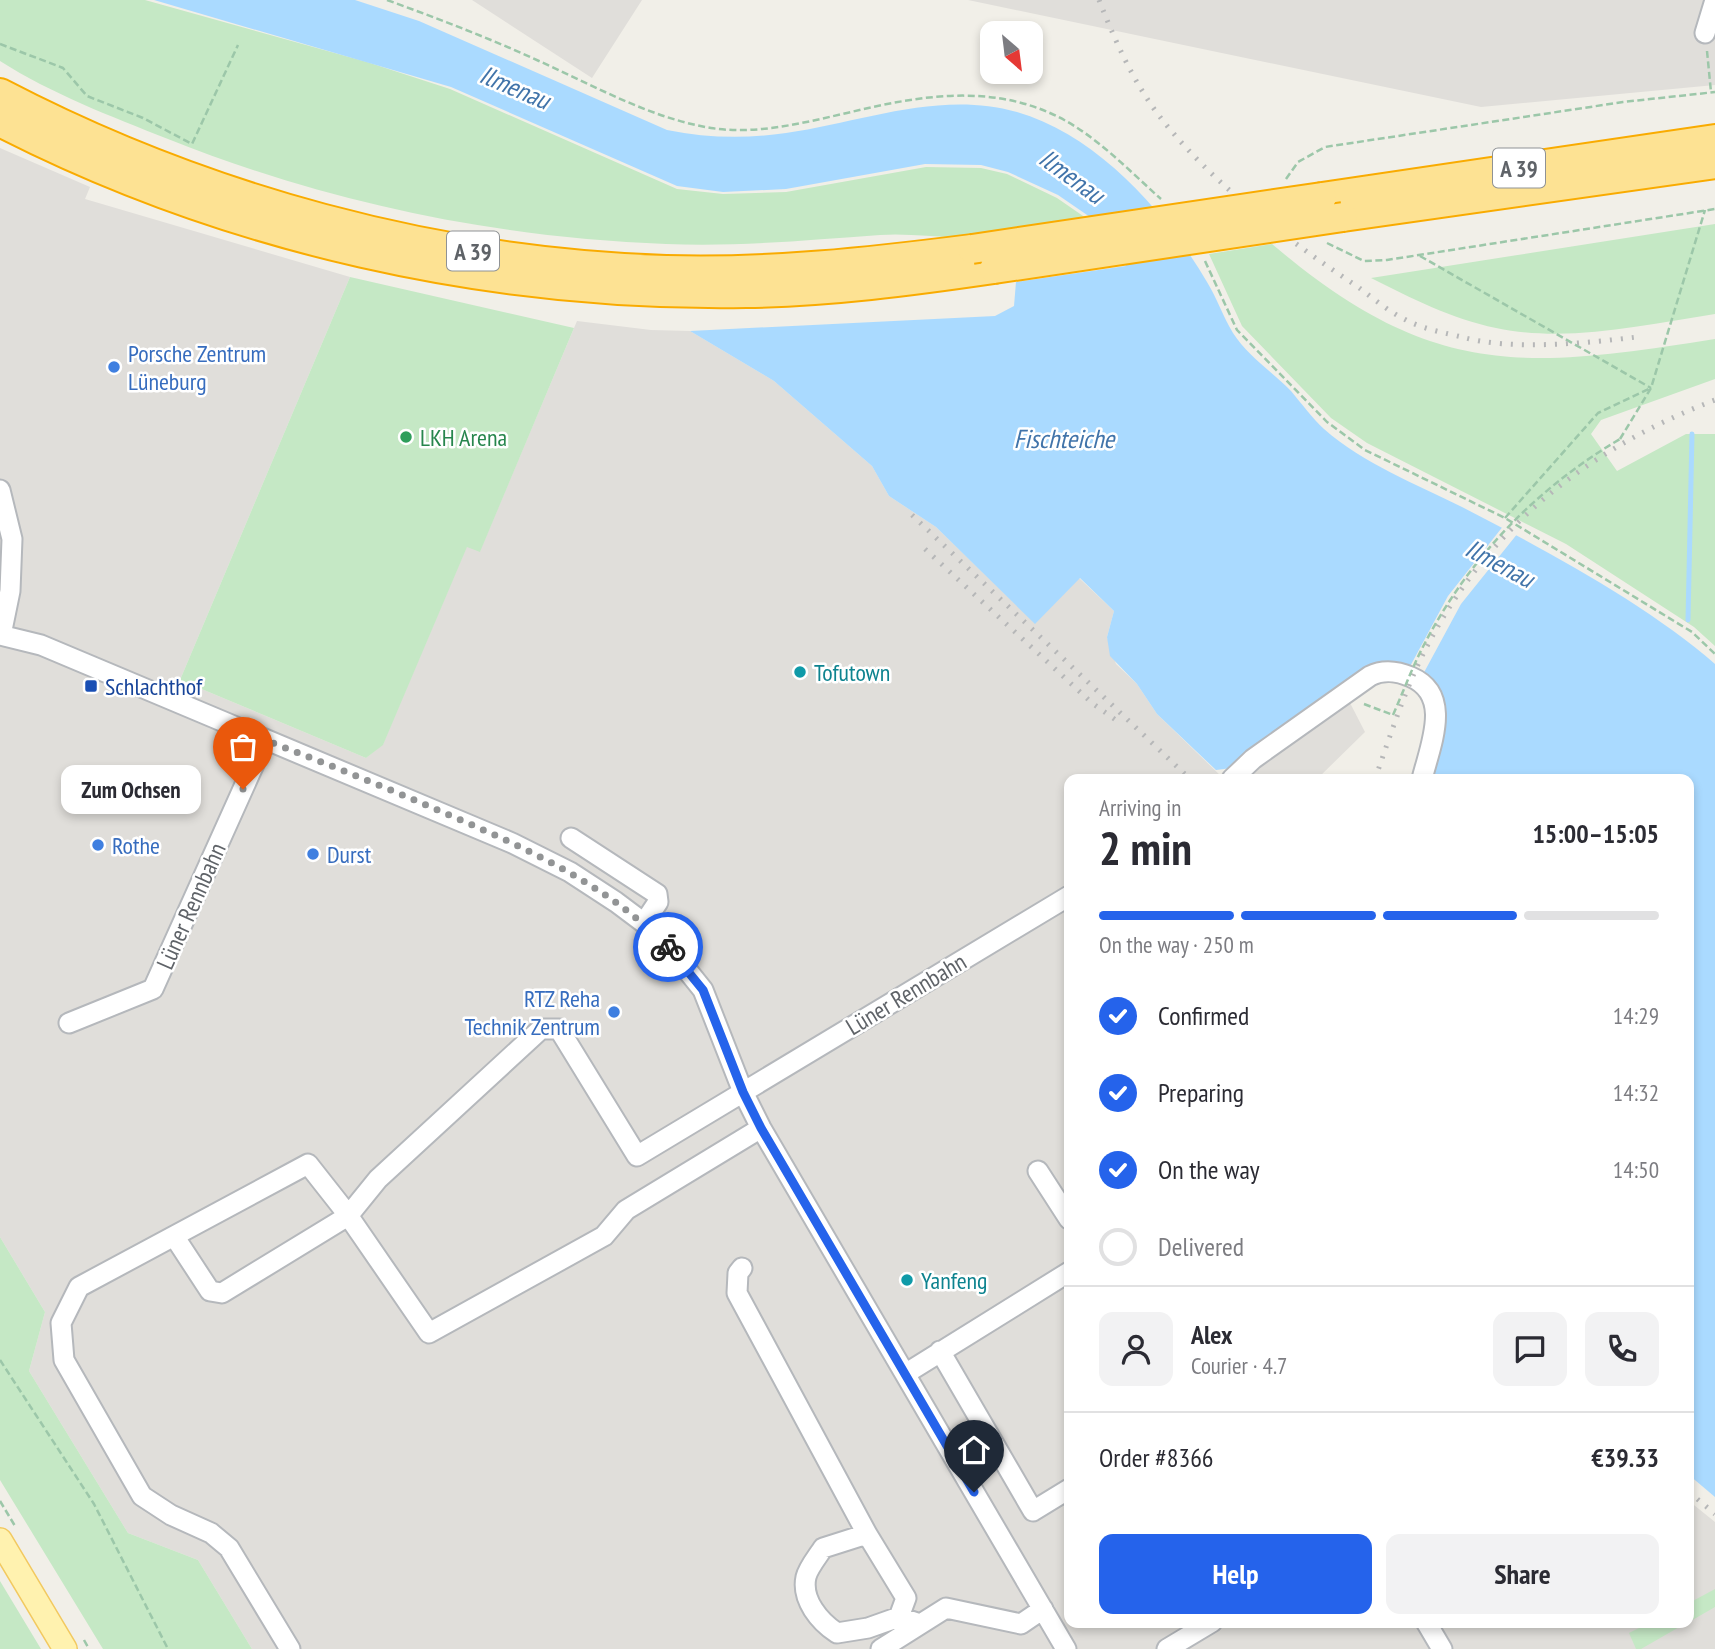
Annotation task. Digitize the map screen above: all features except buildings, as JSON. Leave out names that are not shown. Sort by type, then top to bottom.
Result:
[{"type":"highway","name":"A 39","points":[[0,93],[126,150],[268,202],[378,232],[478,251],[665,270],[745,270],[836,265],[972,249],[1715,139]]},
{"type":"highway","name":"A 39","points":[[0,122],[117,174],[256,225],[372,255],[477,275],[589,287],[746,293],[893,283],[1715,164]]},
{"type":"main road","points":[[0,1540],[65,1649]]},
{"type":"street","points":[[1705,33],[1715,0]]},
{"type":"street","points":[[0,491],[12,539],[10,591],[0,635],[41,645],[265,740],[380,785],[512,843],[570,872],[644,923],[703,990],[743,1092],[761,1128],[1066,1649]]},
{"type":"street","points":[[1237,774],[1253,759],[1361,681],[1387,671],[1419,680],[1435,701],[1436,719],[1423,774]]},
{"type":"street","name":"Lüner Rennbahn","points":[[69,1023],[153,989],[265,740]]},
{"type":"street","points":[[571,838],[657,894],[658,902],[644,923]]},
{"type":"street","name":"Lüner Rennbahn","points":[[348,1216],[378,1179],[541,1029],[559,1029],[637,1156],[1064,899]]},
{"type":"street","points":[[290,1649],[229,1548],[211,1533],[171,1515],[142,1496],[64,1360],[61,1323],[79,1287],[308,1164],[348,1216],[429,1333],[604,1236],[626,1210],[761,1128]]},
{"type":"street","points":[[1038,1171],[1064,1211]]},
{"type":"street","points":[[174,1236],[210,1291],[222,1293],[348,1216]]},
{"type":"street","points":[[742,1268],[738,1273],[737,1293],[867,1534],[906,1598],[899,1617]]},
{"type":"street","points":[[905,1374],[1064,1275]]},
{"type":"street","points":[[940,1351],[1033,1511],[1064,1492]]},
{"type":"street","points":[[867,1534],[824,1548],[806,1577],[807,1598],[822,1623],[837,1633],[869,1628],[899,1617],[920,1624]]},
{"type":"street","points":[[881,1649],[947,1608],[1021,1624],[1043,1609]]},
{"type":"street","points":[[1167,1649],[1202,1628]]},
{"type":"street","points":[[1430,1628],[1442,1649]]},
{"type":"path","points":[[387,0],[488,38],[659,116],[712,128],[791,126],[891,102],[940,94],[1007,97],[1041,108],[1077,128],[1161,200]]},
{"type":"path","points":[[1286,180],[1298,162],[1325,147],[1623,102],[1713,92],[1705,33]]},
{"type":"path","points":[[0,44],[63,68],[87,96],[143,118],[192,144],[238,45]]},
{"type":"path","points":[[1318,239],[1364,261],[1419,255],[1715,209]]},
{"type":"path","points":[[1368,706],[1393,715],[1413,666],[1438,619],[1490,546],[1555,483],[1620,439],[1651,388],[1706,210]]},
{"type":"path","points":[[1201,255],[1237,330],[1327,422],[1365,450],[1505,518],[1692,632],[1715,654]]},
{"type":"path","points":[[1419,255],[1651,388]]},
{"type":"path","points":[[1505,518],[1598,413],[1651,388]]},
{"type":"path","points":[[1,1362],[94,1504],[168,1649]]},
{"type":"shaded area","points":[[472,0],[642,0],[592,78]]},
{"type":"shaded area","points":[[968,0],[1715,0],[1715,85],[1481,107]]},
{"type":"shaded area","points":[[0,148],[90,187],[85,199],[350,277],[180,680],[366,758],[383,744],[467,546],[480,551],[577,321],[651,330],[690,331],[774,381],[872,466],[889,496],[936,527],[1035,623],[1079,578],[1114,611],[1107,637],[1116,664],[1137,684],[1157,714],[1219,774],[1064,774],[1064,1628],[1694,1628],[1694,1505],[1715,1522],[1715,1649],[252,1649],[198,1560],[128,1533],[29,1371],[45,1312],[0,1237]]},
{"type":"shaded area","points":[[1348,699],[1365,732],[1322,774],[1247,774]]},
{"type":"green space","points":[[0,0],[145,0],[367,62],[450,89],[677,189],[723,194],[786,192],[926,167],[981,168],[1007,174],[1057,198],[1086,218],[974,236],[890,235],[693,245],[539,234],[412,213],[289,181],[228,161],[103,113],[40,84],[0,61]]},
{"type":"green space","points":[[1715,224],[1715,314],[1661,323],[1606,331],[1550,334],[1496,328],[1448,313],[1371,278]]},
{"type":"green space","points":[[1272,244],[1328,288],[1381,320],[1430,341],[1480,353],[1531,358],[1586,356],[1715,339],[1715,379],[1601,420],[1591,434],[1617,471],[1686,434],[1715,434],[1715,646],[1694,627],[1566,544],[1367,443],[1331,418],[1242,326],[1209,254]]},
{"type":"green space","name":"LKH Arena","points":[[350,277],[574,328],[480,552],[467,547],[383,745],[366,758],[180,680]]},
{"type":"green space","points":[[0,1237],[45,1312],[29,1371],[128,1533],[198,1560],[252,1649],[103,1649],[0,1480]]},
{"type":"green space","points":[[0,1581],[41,1649],[0,1649]]},
{"type":"green space","points":[[1715,1589],[1715,1607],[1694,1619],[1694,1600]]},
{"type":"green space","points":[[1639,1628],[1678,1628],[1641,1649],[1636,1649],[1629,1633]]},
{"type":"water","name":"Fischteiche","points":[[154,0],[355,0],[419,21],[667,130],[682,133],[726,137],[771,135],[901,110],[959,104],[1017,112],[1046,123],[1075,138],[1101,157],[1127,179],[1150,204],[1171,229],[1211,288],[1229,327],[1239,341],[1291,391],[1324,429],[1373,463],[1493,523],[1627,599],[1715,664],[1715,1497],[1694,1479],[1694,774],[1430,774],[1442,720],[1397,665],[1232,768],[1216,770],[1157,714],[1137,684],[1110,656],[1107,637],[1114,611],[1080,578],[1035,624],[936,527],[889,496],[872,466],[774,381],[690,331],[995,316],[1014,306],[1016,282],[1126,266],[1090,217],[1058,195],[1008,172],[981,165],[925,164],[786,189],[723,192],[677,186],[451,87]]},
{"type":"pier","points":[[1504,525],[1518,533],[1461,604],[1421,678],[1407,672],[1448,596]]},
{"type":"waterway","points":[[1688,620],[1692,434]]},
{"type":"railway","points":[[1099,0],[1135,79],[1184,146],[1255,212],[1393,313],[1434,330],[1503,344],[1573,343],[1637,337]]},
{"type":"railway","points":[[1377,774],[1410,683],[1441,622],[1469,578],[1502,539],[1538,504],[1577,473],[1620,445],[1715,400]]},
{"type":"railway","points":[[912,515],[1185,774]]},
{"type":"railway","points":[[925,549],[1092,703],[1120,723]]},
{"type":"railway","points":[[1694,1496],[1715,1514]]},
{"type":"way so far","points":[[243,789],[265,740],[380,785],[512,843],[570,872],[644,923],[668,947]]},
{"type":"place","name":"Porsche Zentrum Lüneburg","points":[[114,367]]},
{"type":"place","name":"LKH Arena","points":[[406,437]]},
{"type":"place","name":"Tofutown","points":[[800,672]]},
{"type":"place","name":"Schlachthof","points":[[91,686]]},
{"type":"place","name":"Zum Ochsen","points":[[243,789]]},
{"type":"place","name":"Rothe","points":[[98,845]]},
{"type":"place","name":"Durst","points":[[313,854]]},
{"type":"place","name":"RTZ Reha Technik Zentrum","points":[[614,1012]]},
{"type":"place","name":"Yanfeng","points":[[907,1280]]},
{"type":"route","points":[[668,947],[703,990],[743,1092],[761,1128],[974,1492]]},
{"type":"water label","name":"Ilmenau","points":[[515,87]]},
{"type":"water label","name":"Ilmenau","points":[[1072,176]]},
{"type":"water label","name":"Ilmenau","points":[[1500,563]]}]
